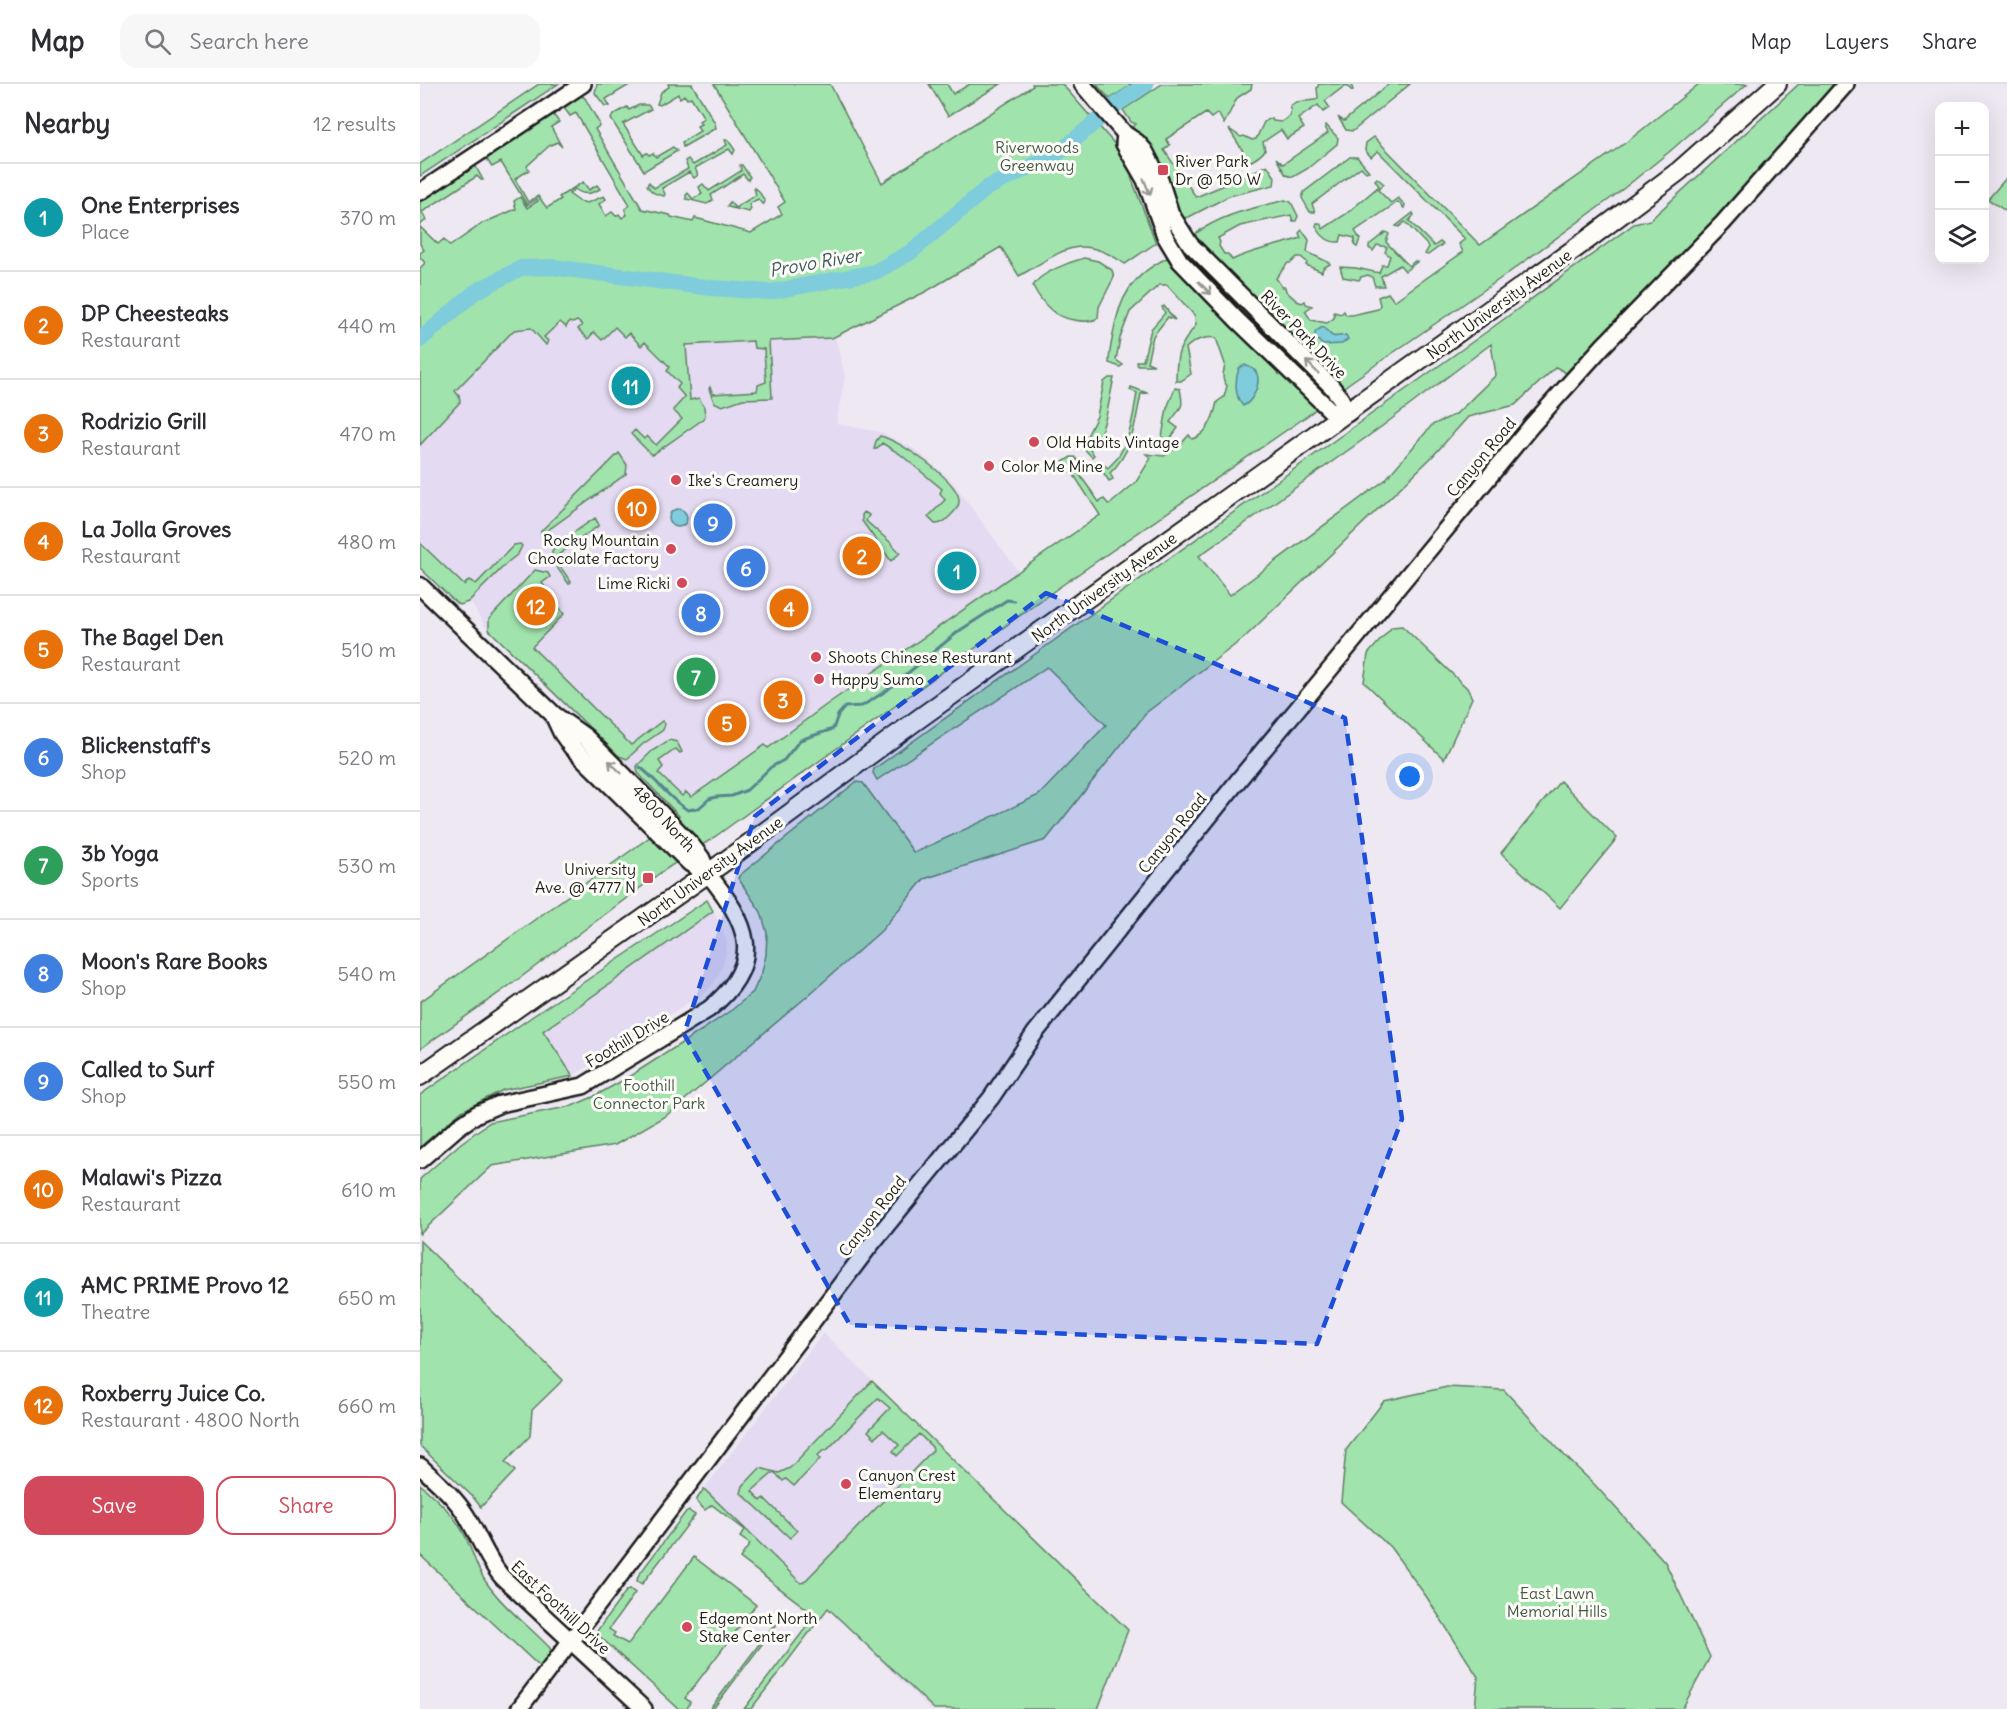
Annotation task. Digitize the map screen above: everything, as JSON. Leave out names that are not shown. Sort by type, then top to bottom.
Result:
[{"type":"highway","name":"North University Avenue","points":[[420,1076],[708,874],[917,720],[1348,413],[1629,209],[1687,164],[1777,84]]},
{"type":"main road","points":[[420,192],[583,84]]},
{"type":"main road","name":"Canyon Road","points":[[519,1709],[869,1247],[991,1098],[1035,1032],[1394,591],[1548,406],[1603,346],[1723,224],[1846,84]]},
{"type":"main road","name":"River Park Drive","points":[[1087,89],[1125,134],[1137,142],[1153,165],[1171,214],[1190,244],[1332,387],[1348,413]]},
{"type":"main road","points":[[1125,134],[1124,144],[1145,180],[1168,243],[1180,261],[1330,410],[1348,413]]},
{"type":"main road","name":"4800 North","points":[[420,586],[554,715],[585,737],[690,843],[701,858],[708,874]]},
{"type":"main road","name":"Foothill Drive","points":[[420,1160],[458,1127],[477,1114],[500,1104],[573,1089],[594,1080],[709,1009],[727,993],[743,966],[745,937],[735,910],[708,874]]},
{"type":"main road","name":"East Foothill Drive","points":[[420,1466],[466,1514],[486,1554],[498,1572],[644,1709]]},
{"type":"highlighted area","points":[[1046,593],[1345,718],[1402,1119],[1317,1344],[850,1325],[684,1034],[755,816]]},
{"type":"shaded area","points":[[602,322],[676,344],[835,337],[845,376],[836,424],[881,432],[914,449],[951,480],[1018,571],[676,818],[484,625],[469,599],[420,548],[420,426],[515,330]]},
{"type":"shaded area","points":[[713,911],[721,925],[727,944],[724,962],[714,983],[705,992],[573,1076],[543,1031]]},
{"type":"shaded area","points":[[823,1333],[1128,1630],[1098,1709],[930,1709],[704,1489]]},
{"type":"green space","points":[[539,84],[558,84],[420,176],[420,164]]},
{"type":"green space","points":[[597,84],[631,84],[606,99],[610,106],[605,106],[595,93]]},
{"type":"green space","points":[[668,84],[692,84],[716,128],[683,147],[682,142],[700,131],[697,126],[704,118],[691,97],[687,99],[684,95],[680,98],[678,94],[660,105],[657,104],[661,92],[669,87]]},
{"type":"green space","name":"Riverwoods Greenway","points":[[714,84],[830,84],[882,183],[1033,86],[1032,84],[1062,84],[1119,149],[1135,175],[1131,177],[1156,243],[1125,264],[1095,249],[1082,247],[1070,249],[1019,276],[1001,247],[927,291],[832,338],[769,341],[772,398],[743,399],[722,406],[714,402],[709,389],[710,387],[713,394],[757,391],[758,385],[766,382],[764,349],[754,348],[753,341],[686,345],[690,400],[699,398],[704,407],[705,416],[652,455],[631,434],[635,430],[644,439],[647,436],[656,445],[682,419],[673,410],[685,397],[677,388],[680,384],[667,371],[670,367],[645,342],[641,346],[629,333],[625,337],[615,327],[602,340],[594,332],[588,339],[578,329],[582,325],[577,321],[569,322],[566,327],[560,322],[544,337],[548,341],[546,345],[531,328],[514,330],[455,391],[460,402],[420,445],[420,268],[425,263],[420,257],[420,253],[424,250],[420,244],[420,227],[438,244],[444,239],[450,246],[483,223],[516,209],[514,201],[520,197],[527,208],[538,201],[537,199],[527,205],[501,162],[492,167],[486,158],[552,113],[559,122],[551,127],[562,147],[557,142],[549,146],[527,166],[529,170],[515,179],[528,202],[538,196],[547,208],[561,199],[559,197],[583,182],[589,190],[597,185],[600,189],[587,194],[575,189],[569,194],[587,203],[604,196],[606,199],[599,204],[606,216],[612,212],[616,216],[619,214],[622,218],[627,215],[625,209],[630,205],[576,113],[570,116],[564,108],[580,95],[585,98],[599,123],[595,129],[642,209],[693,222],[695,218],[751,233],[782,214],[778,207],[785,202]]},
{"type":"green space","points":[[929,84],[947,84],[953,94],[970,84],[1001,84],[948,116]]},
{"type":"green space","points":[[1096,84],[1133,84],[1110,99]]},
{"type":"green space","points":[[1162,84],[1252,84],[1251,89],[1237,98],[1224,124],[1218,113],[1211,118],[1206,113],[1166,139],[1170,145],[1164,150],[1196,197],[1267,165],[1275,177],[1274,185],[1229,196],[1189,217],[1183,218],[1178,215],[1148,148],[1133,127],[1136,124],[1131,122],[1123,110]]},
{"type":"green space","points":[[1319,84],[1351,84],[1353,90],[1346,85],[1325,101],[1330,108],[1323,112],[1318,105],[1298,119],[1304,128],[1287,139],[1281,130],[1263,142],[1265,150],[1261,155],[1241,164],[1248,159],[1229,129],[1241,137],[1256,139],[1264,122],[1271,118],[1273,121],[1281,122],[1290,116],[1290,106],[1296,102],[1318,98]]},
{"type":"green space","points":[[1389,84],[1410,84],[1353,131],[1346,130],[1338,117],[1344,121]]},
{"type":"green space","points":[[1699,84],[1747,84],[1618,193],[1507,274],[1058,588],[716,836],[660,873],[520,978],[420,1049],[420,1002],[679,816],[638,773],[637,766],[652,751],[669,740],[677,742],[682,752],[676,749],[659,761],[663,767],[658,773],[682,796],[686,792],[691,797],[765,745],[768,748],[826,705],[1100,515],[1063,462],[1075,457],[1079,463],[1077,471],[1099,502],[1104,499],[1109,505],[1136,482],[1151,458],[1146,454],[1164,456],[1180,445],[1189,435],[1192,439],[1202,434],[1212,419],[1217,402],[1224,397],[1227,386],[1223,377],[1225,364],[1216,338],[1200,339],[1186,348],[1191,374],[1181,381],[1176,381],[1180,350],[1196,325],[1195,316],[1167,285],[1159,285],[1130,312],[1120,338],[1116,360],[1123,365],[1120,367],[1109,363],[1116,322],[1123,299],[1136,280],[1145,272],[1167,258],[1173,260],[1290,380],[1315,363],[1195,239],[1195,234],[1238,212],[1285,200],[1291,202],[1298,216],[1296,221],[1293,221],[1291,215],[1240,226],[1218,238],[1219,246],[1224,254],[1228,254],[1232,260],[1301,238],[1299,233],[1302,230],[1309,240],[1307,252],[1330,264],[1323,268],[1322,272],[1306,265],[1307,262],[1297,257],[1288,263],[1276,278],[1297,301],[1302,303],[1305,301],[1306,304],[1312,306],[1305,311],[1311,320],[1327,323],[1334,318],[1334,312],[1341,314],[1344,311],[1346,315],[1352,315],[1378,309],[1380,305],[1378,297],[1388,293],[1394,301],[1463,252],[1459,244],[1465,239],[1378,151],[1371,157],[1365,150],[1366,143],[1374,137],[1480,245],[1628,141]]},
{"type":"green space","name":"Foothill Connector Park","points":[[1799,84],[1836,84],[1696,242],[1566,373],[1556,367],[1515,405],[1468,417],[1432,457],[1244,638],[1147,712],[1046,840],[924,879],[881,931],[667,1115],[615,1145],[492,1166],[420,1234],[420,1179],[461,1143],[490,1122],[572,1106],[593,1097],[702,1030],[753,992],[762,972],[766,955],[767,933],[761,912],[738,878],[740,875],[856,782],[863,783],[914,853],[1039,795],[1106,725],[1047,667],[877,780],[873,773],[874,769],[1634,224],[1650,220]],"holes":[[[1491,344],[1496,375],[1456,414],[1432,425],[1385,480],[1230,595],[1199,556],[1381,427]]]},
{"type":"green space","points":[[639,105],[648,105],[651,109],[623,124],[643,155],[653,153],[656,157],[673,147],[677,151],[644,171],[611,119],[613,115],[627,107],[629,110]]},
{"type":"green space","points":[[1326,125],[1338,138],[1337,144],[1307,169],[1293,177],[1286,175],[1276,158],[1283,164],[1328,133]]},
{"type":"green space","points":[[725,140],[728,140],[735,150],[733,154],[729,149],[695,168],[698,175],[694,178],[689,172],[662,188],[664,196],[654,193],[647,185],[649,182],[654,188],[688,169],[685,161],[688,159],[693,165],[727,145]]},
{"type":"green space","points":[[1350,157],[1357,157],[1369,171],[1366,172],[1361,167],[1312,204],[1315,212],[1310,212],[1302,198],[1304,192]]},
{"type":"green space","points":[[473,165],[483,180],[477,176],[422,212],[426,220],[420,225],[420,201]]},
{"type":"green space","points":[[740,165],[750,177],[748,180],[743,174],[711,195],[713,200],[707,204],[686,199],[688,193],[693,199],[702,194],[699,187],[703,184],[709,191],[741,171]]},
{"type":"green space","points":[[2007,177],[2007,212],[1989,198]]},
{"type":"green space","points":[[1377,178],[1384,184],[1378,190],[1391,203],[1398,198],[1405,205],[1404,208],[1398,202],[1355,231],[1360,239],[1357,247],[1354,245],[1355,238],[1342,235],[1340,242],[1336,242],[1323,236],[1316,226],[1317,223],[1320,223],[1323,229],[1346,214],[1379,186],[1375,180]]},
{"type":"green space","points":[[754,188],[765,201],[764,204],[758,199],[749,204],[751,209],[749,212],[727,206],[730,202],[735,208],[756,195]]},
{"type":"green space","points":[[1413,213],[1409,221],[1434,246],[1440,242],[1443,244],[1428,255],[1425,254],[1429,247],[1405,222],[1399,227],[1396,226]]},
{"type":"green space","points":[[1386,232],[1389,234],[1386,242],[1409,266],[1417,262],[1405,271],[1400,265],[1381,276],[1384,286],[1375,286],[1372,277],[1368,275],[1359,280],[1343,277],[1340,267],[1379,273],[1382,265],[1387,265],[1390,256],[1385,252],[1387,247],[1377,245],[1373,251],[1369,248],[1369,245]]},
{"type":"green space","points":[[1084,258],[1098,261],[1112,270],[1114,277],[1099,307],[1098,318],[1087,321],[1074,320],[1055,313],[1043,302],[1033,286],[1048,272]]},
{"type":"green space","points":[[1164,306],[1175,320],[1168,317],[1153,336],[1147,362],[1154,365],[1137,365],[1136,361],[1143,361],[1151,329],[1165,313],[1162,307]]},
{"type":"green space","points":[[1109,378],[1114,378],[1100,434],[1090,450],[1094,455],[1092,457],[1084,449],[1083,444],[1097,416],[1104,382]]},
{"type":"green space","points":[[1131,387],[1147,393],[1141,394],[1135,426],[1128,446],[1110,473],[1113,479],[1109,481],[1099,466],[1103,464],[1108,468],[1126,443],[1137,393],[1130,390]]},
{"type":"green space","points":[[1175,388],[1180,389],[1182,404],[1170,422],[1178,428],[1164,445],[1151,445],[1151,443],[1161,443],[1167,408]]},
{"type":"green space","points":[[880,436],[913,452],[938,471],[956,491],[959,499],[958,506],[944,521],[935,524],[928,517],[945,500],[940,493],[942,489],[900,454],[882,443],[874,449]]},
{"type":"green space","points":[[619,453],[627,465],[626,474],[541,535],[541,531]]},
{"type":"green space","points":[[864,512],[869,515],[866,521],[900,553],[891,561],[862,521]]},
{"type":"green space","points":[[595,518],[598,526],[554,558],[571,582],[569,584],[553,562],[552,551],[557,544]]},
{"type":"green space","points":[[420,543],[464,585],[469,580],[476,584],[514,545],[522,546],[518,554],[468,602],[460,605],[420,568]]},
{"type":"green space","points":[[535,570],[548,573],[550,577],[542,583],[564,614],[532,647],[631,745],[662,721],[665,724],[663,730],[627,759],[619,756],[489,630],[489,619]]},
{"type":"green space","points":[[1402,626],[1467,688],[1472,698],[1444,759],[1364,682],[1368,654],[1392,627]]},
{"type":"green space","points":[[1560,781],[1617,838],[1560,908],[1501,853]]},
{"type":"green space","points":[[707,900],[713,911],[543,1031],[573,1076],[503,1090],[462,1111],[420,1147],[420,1095],[533,1016]]},
{"type":"green space","points":[[420,1241],[563,1380],[532,1410],[530,1436],[505,1462],[515,1471],[481,1507],[420,1446]]},
{"type":"green space","points":[[872,1381],[1128,1630],[1098,1709],[934,1709],[828,1608],[751,1709],[744,1709],[811,1621],[804,1616],[808,1610],[740,1558],[750,1544],[740,1537],[745,1530],[712,1505],[705,1510],[697,1499],[704,1489],[801,1583],[804,1582],[933,1450],[932,1447],[919,1434],[897,1456],[893,1451],[899,1445],[883,1430],[875,1438],[868,1431],[890,1408],[878,1398],[826,1451],[824,1450],[817,1456],[820,1459],[794,1486],[786,1479],[783,1481],[774,1472],[752,1491],[761,1501],[764,1498],[797,1531],[790,1538],[741,1493],[743,1486],[760,1468],[779,1473],[790,1468]]},
{"type":"green space","name":"East Lawn Memorial Hills","points":[[1447,1387],[1504,1390],[1665,1562],[1710,1657],[1682,1709],[1475,1709],[1478,1677],[1426,1596],[1390,1547],[1341,1502],[1346,1450],[1384,1401]]},
{"type":"green space","points":[[420,1484],[459,1525],[482,1576],[493,1591],[550,1648],[552,1655],[540,1667],[420,1555]]},
{"type":"green space","points":[[689,1511],[695,1515],[642,1584],[637,1581],[638,1576],[685,1513]]},
{"type":"green space","points":[[694,1557],[756,1605],[685,1698],[690,1702],[687,1709],[679,1709],[598,1635],[597,1631],[626,1591],[630,1589],[635,1593],[609,1629],[615,1633],[613,1636],[628,1644]]},
{"type":"green space","points":[[782,1614],[784,1615],[713,1709],[710,1709]]},
{"type":"water","points":[[1323,327],[1332,336],[1346,335],[1348,339],[1342,344],[1323,345],[1314,337],[1316,331]]},
{"type":"water","points":[[1245,365],[1256,372],[1258,383],[1252,397],[1243,406],[1238,398],[1236,383],[1239,368]]},
{"type":"water","points":[[678,509],[684,512],[687,518],[684,524],[678,527],[672,524],[669,518],[672,512]]},
{"type":"waterway","name":"Provo River","points":[[420,340],[475,292],[521,268],[552,267],[712,288],[770,292],[875,272],[911,252],[987,188],[1060,152],[1114,106],[1146,84]]},
{"type":"waterway","points":[[640,767],[675,801],[688,810],[699,808],[709,799],[732,796],[747,790],[771,767],[784,760],[800,740],[833,729],[838,715],[845,707],[862,706],[886,691],[959,631],[1007,600],[1014,601]]},
{"type":"place","name":"River Park Dr @ 150 W","points":[[1163,170]]},
{"type":"place","name":"AMC PRIME Provo 12","points":[[631,386]]},
{"type":"place","name":"Old Habits Vintage","points":[[1034,442]]},
{"type":"place","name":"Color Me Mine","points":[[989,466]]},
{"type":"place","name":"Ike's Creamery","points":[[676,480]]},
{"type":"place","name":"Malawi's Pizza","points":[[637,508]]},
{"type":"place","name":"Called to Surf","points":[[713,523]]},
{"type":"place","name":"Rocky Mountain Chocolate Factory","points":[[671,549]]},
{"type":"place","name":"DP Cheesteaks","points":[[862,556]]},
{"type":"place","name":"Blickenstaff's","points":[[746,568]]},
{"type":"place","name":"One Enterprises","points":[[957,571]]},
{"type":"place","name":"Lime Ricki","points":[[682,583]]},
{"type":"place","name":"Roxberry Juice Co.","points":[[536,606]]},
{"type":"place","name":"La Jolla Groves","points":[[789,608]]},
{"type":"place","name":"Moon's Rare Books","points":[[701,613]]},
{"type":"place","name":"Shoots Chinese Resturant","points":[[816,657]]},
{"type":"place","name":"3b Yoga","points":[[696,677]]},
{"type":"place","name":"Happy Sumo","points":[[819,679]]},
{"type":"place","name":"Rodrizio Grill","points":[[783,700]]},
{"type":"place","name":"The Bagel Den","points":[[727,723]]},
{"type":"place","name":"University Ave. @ 4777 N","points":[[648,878]]},
{"type":"place","name":"Canyon Crest Elementary","points":[[846,1484]]},
{"type":"place","name":"Edgemont North Stake Center","points":[[687,1627]]}]
